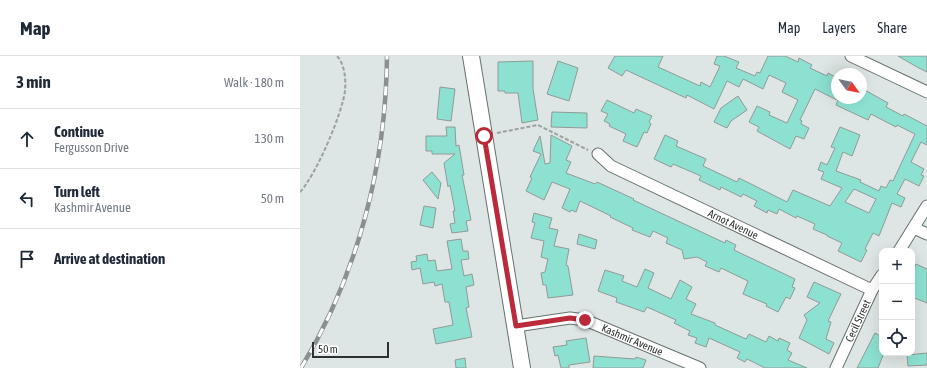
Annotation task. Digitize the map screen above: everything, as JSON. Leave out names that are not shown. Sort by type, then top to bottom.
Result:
[{"type":"main road","points":[[471,56],[522,368]]},
{"type":"street","points":[[851,56],[927,92]]},
{"type":"street","name":"Arnot Avenue","points":[[598,154],[612,166],[872,290]]},
{"type":"street","points":[[900,248],[927,206]]},
{"type":"street","points":[[914,228],[927,234]]},
{"type":"street","name":"Cecil Street","points":[[836,368],[872,290],[879,280]]},
{"type":"street","name":"Kashmir Avenue","points":[[516,326],[570,318],[585,320],[700,368]]},
{"type":"path","points":[[300,192],[317,165],[342,105],[345,90],[345,73],[340,59],[337,56]]},
{"type":"path","points":[[484,136],[538,126],[598,154]]},
{"type":"building","points":[[615,56],[663,56],[658,67],[700,86],[701,82],[710,87],[720,66],[714,64],[717,56],[724,56],[739,62],[736,68],[755,76],[757,72],[760,73],[768,56],[785,56],[798,62],[799,58],[812,65],[810,68],[827,76],[828,73],[831,75],[831,97],[815,89],[800,120],[802,121],[801,124],[809,128],[804,139],[796,136],[790,149],[757,131],[759,127],[749,122],[757,106],[770,112],[769,115],[787,123],[798,100],[782,92],[786,83],[769,75],[763,89],[743,79],[739,87],[727,81],[714,109],[687,95],[686,98],[626,70],[622,76],[608,68]]},
{"type":"building","points":[[898,56],[927,56],[927,72],[917,67]]},
{"type":"building","points":[[533,61],[533,89],[538,120],[522,123],[518,93],[505,93],[505,91],[498,91],[498,62]]},
{"type":"building","points":[[558,61],[578,68],[569,101],[547,94]]},
{"type":"building","points":[[440,87],[455,89],[451,121],[437,119]]},
{"type":"building","points":[[867,91],[888,103],[886,107],[903,116],[904,114],[927,126],[927,145],[921,142],[911,162],[924,169],[921,175],[924,176],[919,186],[905,179],[897,194],[905,198],[901,207],[892,203],[879,236],[873,233],[865,249],[867,250],[861,262],[838,251],[842,243],[813,229],[815,224],[797,216],[796,218],[779,209],[777,214],[768,210],[767,213],[754,206],[757,201],[743,194],[741,197],[721,187],[720,190],[699,180],[701,176],[673,164],[671,167],[654,159],[665,135],[678,141],[676,146],[706,159],[703,166],[737,182],[739,178],[787,202],[793,190],[830,206],[842,188],[821,179],[824,172],[818,170],[821,162],[827,165],[835,148],[831,147],[840,127],[860,135],[852,156],[843,152],[836,171],[861,180],[860,182],[879,191],[881,186],[886,188],[890,180],[893,181],[915,134],[897,125],[896,127],[871,114],[868,120],[836,105],[867,104]],"holes":[[[854,189],[876,199],[869,213],[845,202]]]},
{"type":"building","points":[[738,96],[747,110],[731,121],[727,128],[714,122],[721,108]]},
{"type":"building","points":[[607,100],[634,113],[636,109],[652,116],[649,122],[651,124],[647,133],[644,132],[637,147],[623,141],[626,134],[609,126],[610,124],[604,121],[608,114],[601,111]]},
{"type":"building","points":[[552,112],[587,113],[587,128],[551,127]]},
{"type":"building","points":[[446,127],[455,127],[456,146],[459,145],[464,175],[462,175],[471,220],[466,221],[468,231],[452,233],[450,224],[455,223],[453,211],[455,211],[450,185],[448,187],[444,163],[455,154],[432,154],[432,151],[426,151],[426,136],[447,136]]},
{"type":"building","points":[[551,135],[572,146],[566,160],[571,162],[566,173],[595,184],[597,182],[725,243],[726,240],[736,245],[734,250],[795,279],[792,287],[795,288],[790,299],[786,297],[778,312],[766,306],[767,304],[743,294],[748,281],[721,268],[719,272],[705,266],[707,262],[697,257],[684,259],[682,250],[666,243],[668,238],[653,231],[650,237],[632,230],[633,228],[580,201],[576,212],[571,210],[570,212],[562,208],[570,189],[552,182],[544,200],[526,191],[532,178],[530,177],[541,154],[533,151],[540,136],[545,164],[550,163]]},
{"type":"building","points":[[432,172],[441,183],[438,199],[423,180]]},
{"type":"building","points":[[424,206],[436,208],[433,228],[420,225]]},
{"type":"building","points":[[534,213],[552,218],[549,228],[558,230],[554,246],[569,249],[566,265],[568,266],[573,295],[548,298],[546,285],[543,285],[541,273],[545,272],[548,259],[541,257],[544,241],[531,238],[535,223],[532,222]]},
{"type":"building","points":[[579,234],[597,240],[595,249],[577,244]]},
{"type":"building","points":[[461,239],[463,251],[468,251],[469,259],[461,260],[464,276],[472,274],[474,285],[466,287],[469,307],[466,308],[472,337],[436,344],[433,329],[453,325],[449,302],[445,302],[442,284],[435,286],[434,282],[423,284],[420,268],[412,270],[411,262],[417,261],[416,256],[427,254],[428,261],[435,260],[437,271],[452,269],[447,241]]},
{"type":"building","points":[[916,264],[927,269],[927,303],[915,298]]},
{"type":"building","points":[[645,269],[654,273],[648,288],[671,299],[680,280],[692,287],[686,299],[696,304],[691,314],[715,323],[715,325],[746,339],[749,334],[766,342],[769,336],[778,341],[779,338],[790,343],[787,350],[792,353],[788,360],[807,368],[765,368],[747,359],[745,362],[737,358],[740,352],[709,338],[706,347],[695,343],[697,338],[688,335],[690,331],[674,323],[676,320],[647,307],[644,312],[616,302],[617,298],[598,291],[605,270],[624,276],[622,281],[637,287]]},
{"type":"building","points":[[814,282],[841,294],[828,321],[831,322],[826,339],[834,343],[829,354],[799,338],[807,320],[804,315],[820,303],[807,297]]},
{"type":"building","points":[[875,333],[879,335],[879,356],[883,356],[878,368],[857,368]]},
{"type":"building","points":[[586,338],[590,362],[569,365],[569,368],[561,368],[558,355],[555,356],[553,347],[567,345],[566,341]]},
{"type":"building","points":[[927,353],[927,365],[908,366],[907,356],[915,356],[915,354]]},
{"type":"building","points":[[594,356],[635,359],[636,357],[646,360],[643,368],[593,368]]},
{"type":"building","points":[[465,358],[466,368],[456,368],[455,360]]},
{"type":"railway","points":[[301,368],[321,332],[338,295],[353,257],[365,218],[381,138],[387,56]]},
{"type":"route","points":[[484,136],[516,326],[570,318],[585,320]]}]
